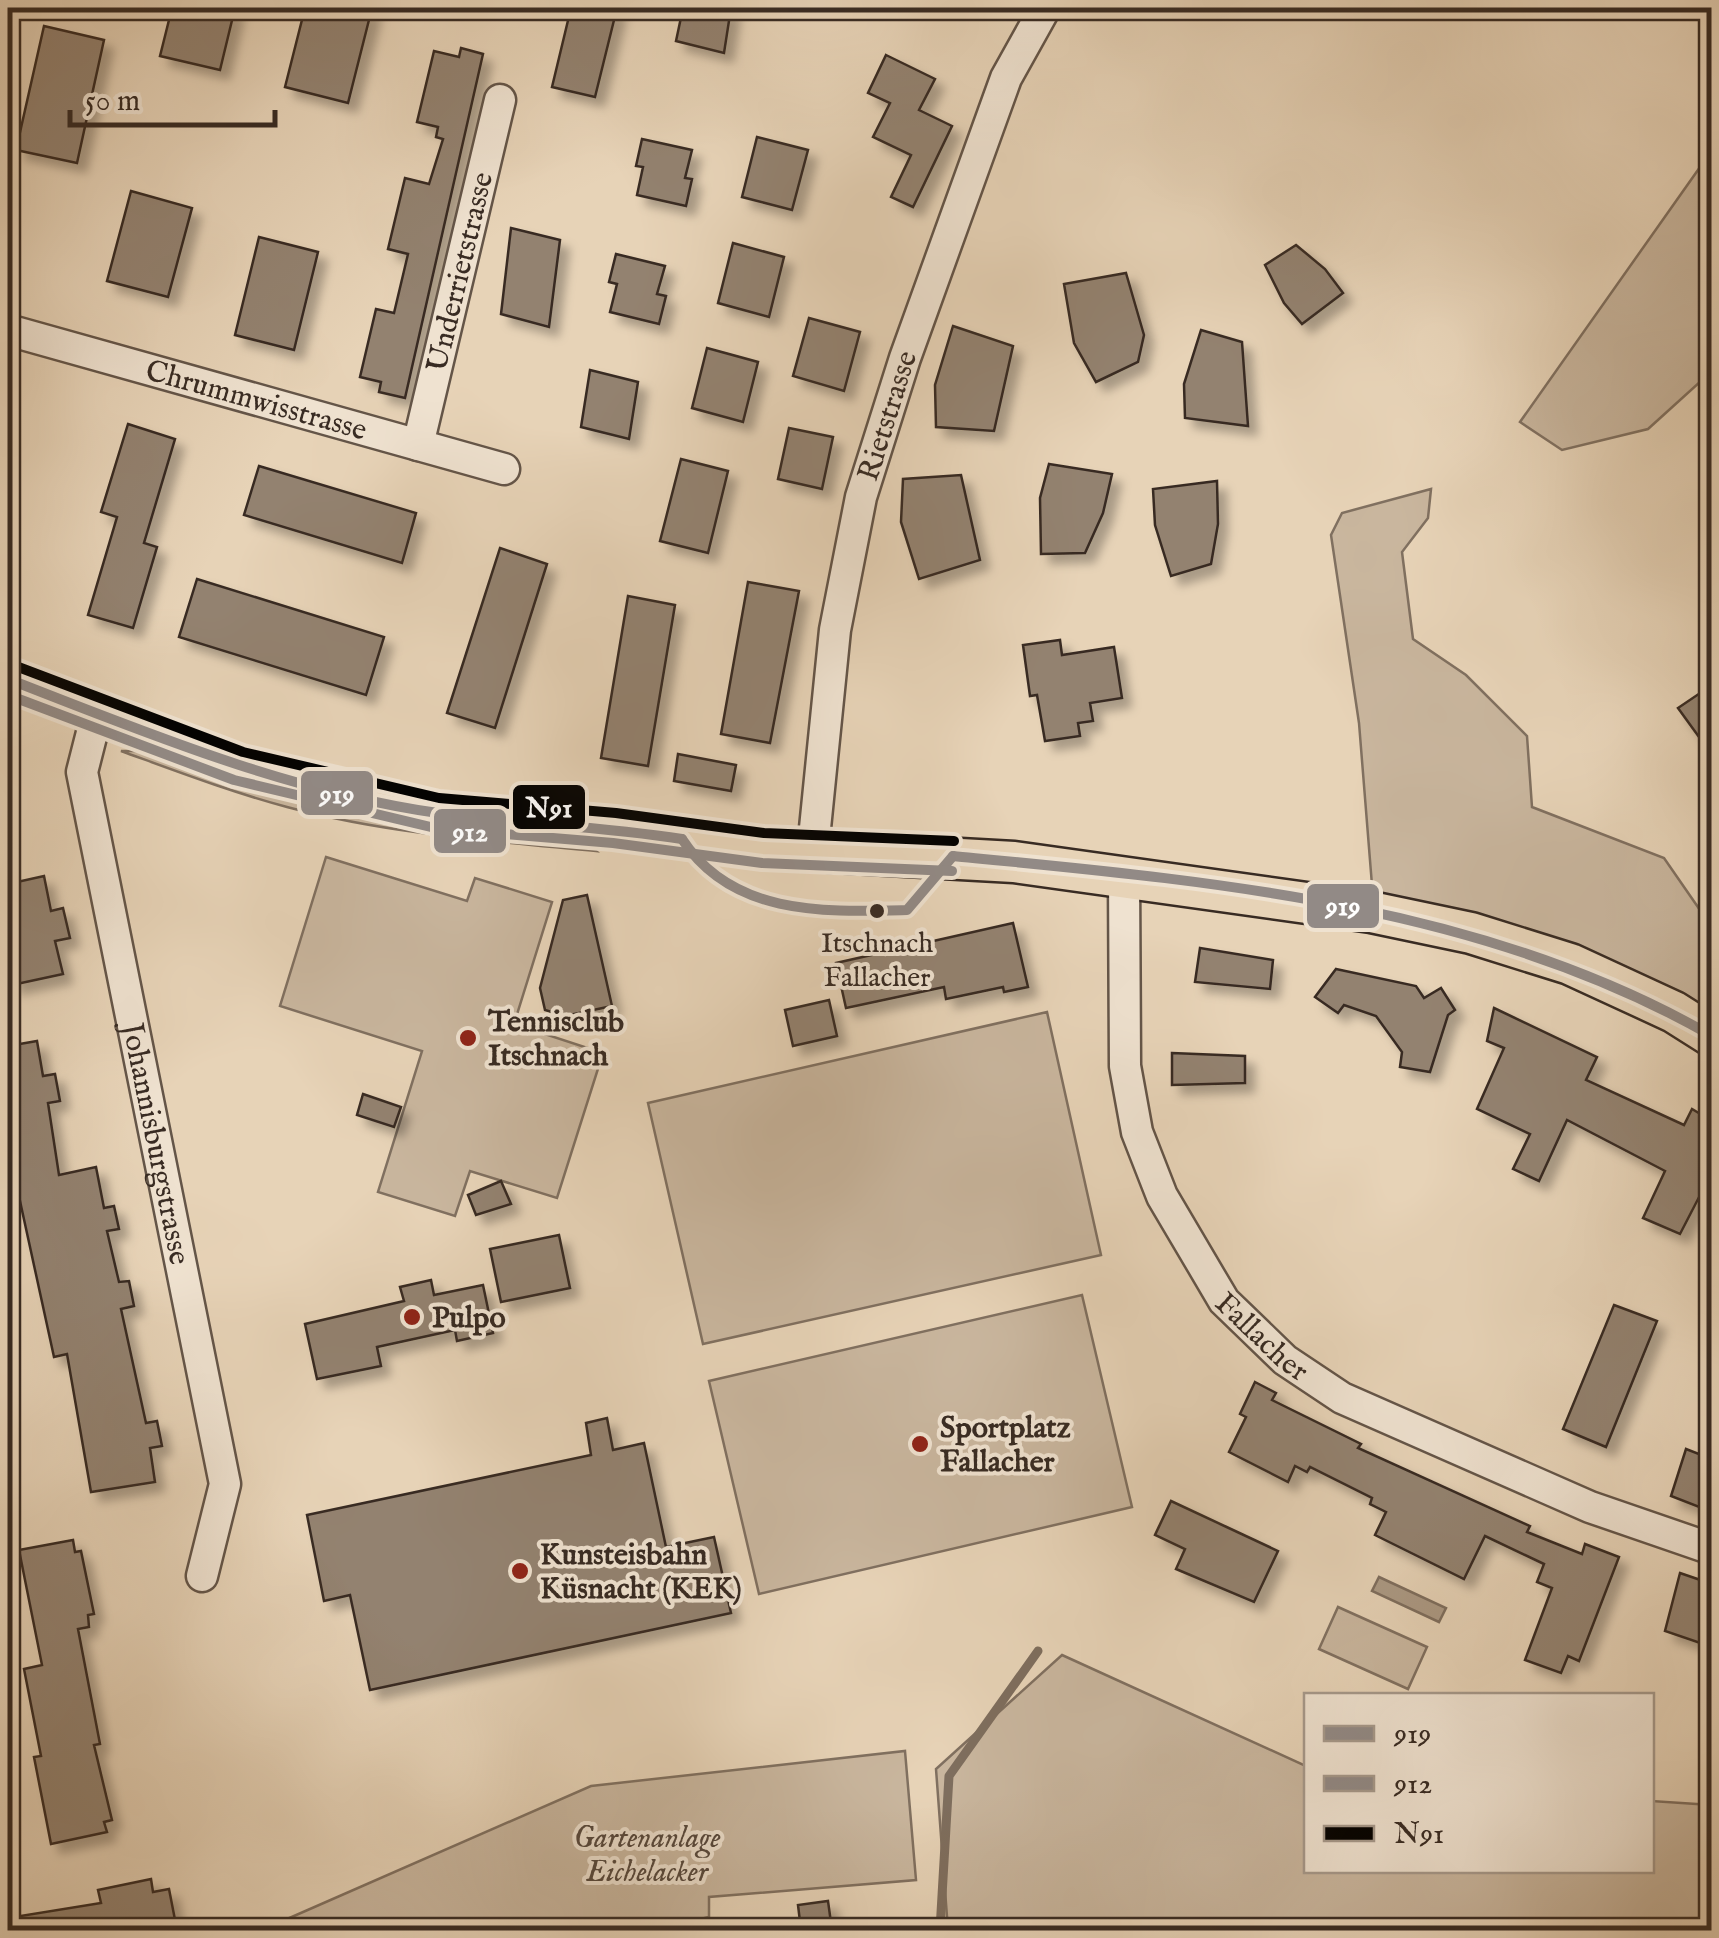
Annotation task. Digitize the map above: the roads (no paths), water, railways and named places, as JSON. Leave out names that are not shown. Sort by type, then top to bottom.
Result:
[{"type":"main road","points":[[8,679],[239,766],[437,813],[614,828],[763,848],[968,858],[1124,874],[1336,905],[1471,933],[1570,964],[1674,1012],[1712,1036]]},
{"type":"street","name":"Rietstrasse","points":[[813,848],[834,630],[861,497],[910,343],[1006,78],[1045,8]]},
{"type":"street","name":"Underrietstrasse","points":[[418,445],[500,100]]},
{"type":"street","name":"Chrummwisstrasse","points":[[8,330],[504,469]]},
{"type":"street","name":"Johannisburgstrasse","points":[[97,713],[82,772],[226,1484],[202,1576]]},
{"type":"street","name":"Fallacher","points":[[1124,874],[1125,1066],[1137,1132],[1162,1196],[1224,1301],[1285,1360],[1342,1398],[1590,1507],[1712,1550]]},
{"type":"waterway","points":[[940,1930],[949,1776],[1038,1651]]},
{"type":"place","name":"Itschnach Fallacher","points":[[877,911]]},
{"type":"place","name":"Tennisclub Itschnach","points":[[468,1038]]},
{"type":"place","name":"Pulpo","points":[[412,1317]]},
{"type":"place","name":"Sportplatz Fallacher","points":[[920,1444]]},
{"type":"place","name":"Kunsteisbahn Küsnacht (KEK)","points":[[520,1571]]},
{"type":"park label","name":"Gartenanlage Eichelacker","points":[[647,1854]]}]
